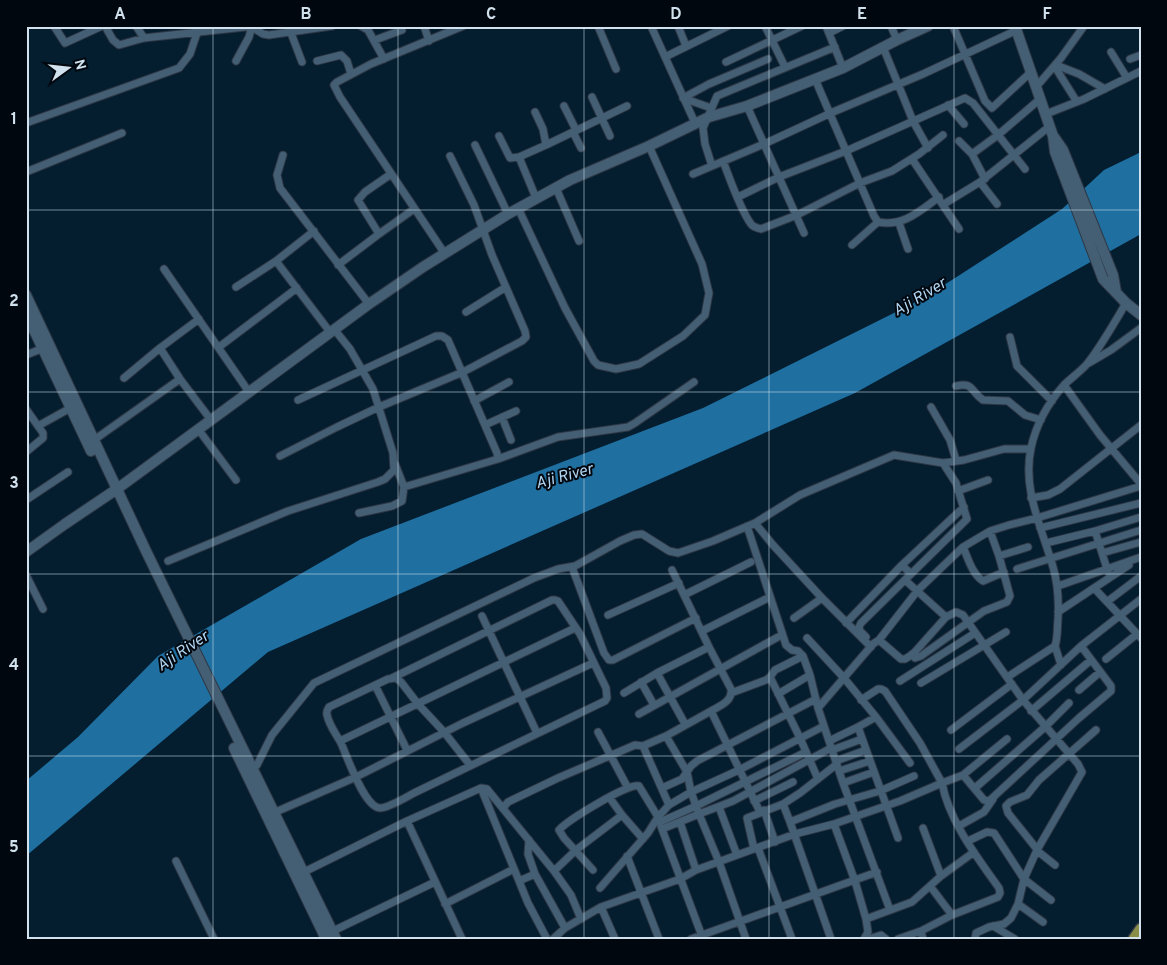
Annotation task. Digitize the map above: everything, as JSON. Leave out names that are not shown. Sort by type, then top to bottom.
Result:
[{"type":"main road","points":[[26,552],[114,491],[369,304],[518,208],[556,188],[695,123],[710,112],[747,106],[843,68],[928,26]]},
{"type":"main road","points":[[1016,28],[1059,151],[1103,265],[1113,275],[1117,294],[1140,316]]},
{"type":"main road","points":[[27,304],[114,491],[238,749],[332,936]]},
{"type":"main road","points":[[74,406],[94,440],[114,491]]},
{"type":"main road","points":[[271,815],[304,872],[305,884]]},
{"type":"main road","points":[[1134,939],[1141,929]]},
{"type":"street","points":[[54,26],[65,43],[103,26],[116,44],[120,45],[144,38],[233,28],[252,27],[263,34],[291,33],[306,28],[332,26]]},
{"type":"street","points":[[136,26],[144,38]]},
{"type":"street","points":[[361,26],[368,30],[375,40],[384,59]]},
{"type":"street","points":[[424,26],[429,41]]},
{"type":"street","points":[[444,254],[334,89],[334,85],[351,74],[429,41],[450,29],[463,26]]},
{"type":"street","points":[[598,26],[616,70]]},
{"type":"street","points":[[678,26],[686,46]]},
{"type":"street","points":[[665,57],[728,26]]},
{"type":"street","points":[[765,26],[785,67]]},
{"type":"street","points":[[726,62],[802,26]]},
{"type":"street","points":[[891,26],[897,40]]},
{"type":"street","points":[[953,26],[985,101],[992,108]]},
{"type":"street","points":[[1036,87],[1055,66],[1084,26]]},
{"type":"street","points":[[236,61],[249,37],[252,27]]},
{"type":"street","points":[[655,27],[665,57],[695,123]]},
{"type":"street","points":[[840,27],[827,30],[843,68]]},
{"type":"street","points":[[693,174],[897,85],[1016,28]]},
{"type":"street","points":[[375,40],[402,30]]},
{"type":"street","points":[[26,123],[179,68],[190,54],[197,33]]},
{"type":"street","points":[[291,33],[302,62]]},
{"type":"street","points":[[712,166],[703,128],[717,96],[835,47]]},
{"type":"street","points":[[883,47],[913,121],[928,148]]},
{"type":"street","points":[[1111,52],[1128,78]]},
{"type":"street","points":[[317,61],[341,54],[347,61],[351,74]]},
{"type":"street","points":[[1130,59],[1141,55]]},
{"type":"street","points":[[683,98],[709,84],[768,59]]},
{"type":"street","points":[[1055,66],[1079,74],[1105,89]]},
{"type":"street","points":[[1055,66],[1076,102]]},
{"type":"street","points":[[1046,114],[1105,89],[1141,71]]},
{"type":"street","points":[[983,117],[1031,72]]},
{"type":"street","points":[[814,79],[878,222]]},
{"type":"street","points":[[592,97],[610,136]]},
{"type":"street","points":[[683,98],[710,112]]},
{"type":"street","points":[[738,197],[779,177],[846,151],[965,98],[970,99],[1025,169]]},
{"type":"street","points":[[972,154],[998,135],[1040,99]]},
{"type":"street","points":[[948,105],[964,124]]},
{"type":"street","points":[[564,106],[581,148]]},
{"type":"street","points":[[499,136],[510,158],[519,157],[627,106]]},
{"type":"street","points":[[747,106],[804,233]]},
{"type":"street","points":[[534,112],[543,129],[546,145]]},
{"type":"street","points":[[944,204],[983,180],[1014,156],[1052,131]]},
{"type":"street","points":[[26,172],[122,133]]},
{"type":"street","points":[[723,161],[751,224],[755,228],[761,229],[797,215],[860,183],[884,175],[912,159],[943,135]]},
{"type":"street","points":[[959,141],[972,154],[983,180],[997,204]]},
{"type":"street","points":[[518,208],[565,308],[594,361],[598,365],[616,369],[639,364],[683,336],[706,315],[709,293],[702,264],[653,144]]},
{"type":"street","points":[[475,145],[508,214]]},
{"type":"street","points":[[283,155],[276,175],[280,188],[369,304]]},
{"type":"street","points":[[280,456],[379,407],[463,372],[522,341],[526,337],[492,255],[474,205],[450,156]]},
{"type":"street","points":[[519,157],[536,198]]},
{"type":"street","points":[[912,159],[959,228]]},
{"type":"street","points":[[378,234],[358,200],[365,192],[391,174]]},
{"type":"street","points":[[556,188],[579,241]]},
{"type":"street","points":[[852,245],[878,222],[899,223],[917,214],[939,197]]},
{"type":"street","points":[[338,264],[414,209]]},
{"type":"street","points":[[899,223],[908,249]]},
{"type":"street","points":[[236,287],[276,261],[314,231]]},
{"type":"street","points":[[276,261],[362,369],[373,389],[379,407],[404,487],[402,501],[397,504],[359,513]]},
{"type":"street","points":[[164,269],[249,392]]},
{"type":"street","points":[[466,312],[506,287]]},
{"type":"street","points":[[219,347],[297,288]]},
{"type":"street","points":[[1087,364],[1126,304]]},
{"type":"street","points":[[124,378],[199,319]]},
{"type":"street","points":[[1061,665],[1055,646],[1057,637],[1058,586],[1031,498],[1029,469],[1031,449],[1041,420],[1064,385],[1087,364],[1111,350],[1141,328]]},
{"type":"street","points":[[298,400],[436,336],[442,336],[448,340],[463,372],[498,459]]},
{"type":"street","points":[[1010,337],[1017,366],[1052,402]]},
{"type":"street","points":[[26,354],[47,347]]},
{"type":"street","points":[[160,348],[210,420]]},
{"type":"street","points":[[94,440],[180,379]]},
{"type":"street","points":[[474,401],[509,382]]},
{"type":"street","points":[[404,487],[498,459],[558,437],[628,427],[694,382]]},
{"type":"street","points":[[956,386],[965,384],[972,388],[982,400],[1008,401],[1025,415],[1041,420]]},
{"type":"street","points":[[818,708],[918,590],[963,546],[990,531],[1141,485],[1110,448],[1064,385]]},
{"type":"street","points":[[38,426],[74,406]]},
{"type":"street","points":[[932,407],[950,440],[956,460]]},
{"type":"street","points":[[26,409],[38,426],[43,438],[26,452]]},
{"type":"street","points":[[485,426],[516,410]]},
{"type":"street","points":[[502,417],[511,440]]},
{"type":"street","points":[[1031,498],[1048,495],[1060,489],[1141,425]]},
{"type":"street","points":[[198,429],[236,480]]},
{"type":"street","points":[[249,771],[257,765],[272,735],[314,683],[534,578],[572,567],[634,535],[642,534],[669,551],[678,553],[755,523],[800,495],[890,456],[898,455],[942,463],[1004,449],[1031,449]]},
{"type":"street","points":[[168,561],[288,511],[378,482],[394,470],[395,463]]},
{"type":"street","points":[[874,644],[860,630],[861,623],[966,521],[967,515],[952,476],[942,463]]},
{"type":"street","points":[[26,500],[68,472]]},
{"type":"street","points":[[958,491],[988,480]]},
{"type":"street","points":[[1040,528],[1141,503]]},
{"type":"street","points":[[846,623],[902,565],[964,506]]},
{"type":"street","points":[[1046,543],[1141,518]]},
{"type":"street","points":[[755,523],[772,545],[846,623],[874,644],[901,659],[905,659],[912,654],[946,616],[956,612],[960,613],[1031,711],[1081,768],[1082,772],[1036,850],[1024,878],[1018,904],[1009,921],[976,933],[975,939]]},
{"type":"street","points":[[747,526],[786,645],[803,656],[843,783],[890,910]]},
{"type":"street","points":[[1017,569],[1141,530]]},
{"type":"street","points":[[912,654],[915,658],[921,656],[984,612],[1007,602],[1009,599],[1010,596],[1004,572],[990,531]]},
{"type":"street","points":[[1095,531],[1110,578]]},
{"type":"street","points":[[1102,553],[1141,542]]},
{"type":"street","points":[[963,546],[970,564],[979,579],[987,580],[1004,572]]},
{"type":"street","points":[[999,556],[1028,547]]},
{"type":"street","points":[[1058,586],[1138,559]]},
{"type":"street","points":[[1058,612],[1138,559]]},
{"type":"street","points":[[684,595],[752,562]]},
{"type":"street","points":[[902,565],[911,574]]},
{"type":"street","points":[[572,567],[604,653],[609,660],[613,660],[696,618]]},
{"type":"street","points":[[672,570],[731,693]]},
{"type":"street","points":[[26,575],[43,609]]},
{"type":"street","points":[[1108,601],[1141,576]]},
{"type":"street","points":[[905,580],[946,616]]},
{"type":"street","points":[[608,614],[679,583]]},
{"type":"street","points":[[1094,588],[1139,636],[1106,659]]},
{"type":"street","points":[[794,618],[822,598]]},
{"type":"street","points":[[959,749],[1023,700],[1081,646],[1141,599]]},
{"type":"street","points":[[555,600],[562,605],[576,628],[606,688],[607,698],[605,701],[380,808],[368,799],[326,713],[329,707],[555,600]]},
{"type":"street","points":[[702,631],[766,600]]},
{"type":"street","points":[[482,616],[537,733]]},
{"type":"street","points":[[340,741],[576,628]]},
{"type":"street","points":[[921,683],[1006,632]]},
{"type":"street","points":[[900,681],[975,633]]},
{"type":"street","points":[[639,714],[778,637]]},
{"type":"street","points":[[807,638],[844,678],[910,763]]},
{"type":"street","points":[[1006,676],[1009,676],[1055,646]]},
{"type":"street","points":[[963,774],[984,800],[989,801],[1111,691],[1110,686],[1081,646]]},
{"type":"street","points":[[624,693],[657,672],[709,647]]},
{"type":"street","points":[[503,808],[508,802],[558,778],[635,746],[643,746],[666,736],[726,702],[731,693],[770,677],[778,668],[803,656]]},
{"type":"street","points":[[1031,711],[1092,660]]},
{"type":"street","points":[[271,815],[593,663]]},
{"type":"street","points":[[657,672],[685,724]]},
{"type":"street","points":[[1079,690],[1100,672]]},
{"type":"street","points":[[778,694],[810,676]]},
{"type":"street","points":[[770,677],[818,779]]},
{"type":"street","points":[[392,678],[401,682],[470,765]]},
{"type":"street","points":[[642,682],[654,705]]},
{"type":"street","points":[[951,730],[1012,684]]},
{"type":"street","points":[[375,686],[407,750]]},
{"type":"street","points":[[861,700],[878,689],[885,691],[920,742],[942,783],[949,808],[974,852],[999,888],[1000,893],[998,896],[952,915],[921,931],[898,939]]},
{"type":"street","points":[[662,788],[682,779],[697,761],[816,699]]},
{"type":"street","points":[[975,788],[1045,727],[1069,703]]},
{"type":"street","points":[[711,711],[754,800],[762,811],[775,842]]},
{"type":"street","points":[[831,747],[858,727],[876,717]]},
{"type":"street","points":[[660,823],[669,805],[691,792],[739,770],[824,726]]},
{"type":"street","points":[[858,727],[898,838]]},
{"type":"street","points":[[1055,865],[1036,850],[1008,813],[1006,806],[1010,802],[1027,795],[1039,780],[1096,730]]},
{"type":"street","points":[[598,732],[628,788]]},
{"type":"street","points":[[666,736],[687,772],[691,792],[719,862],[746,939]]},
{"type":"street","points":[[600,888],[643,838],[660,823],[745,782],[807,756],[831,747],[862,739]]},
{"type":"street","points":[[553,939],[565,928],[602,907],[795,834],[834,824],[886,806],[963,774],[1007,739]]},
{"type":"street","points":[[643,746],[669,805]]},
{"type":"street","points":[[792,939],[746,821],[749,816],[782,804],[837,765],[866,750]]},
{"type":"street","points":[[660,823],[680,822],[720,807],[750,792],[807,756]]},
{"type":"street","points":[[837,765],[870,761]]},
{"type":"street","points":[[843,783],[874,772]]},
{"type":"street","points":[[790,822],[849,800],[880,791],[914,776]]},
{"type":"street","points":[[754,800],[793,782]]},
{"type":"street","points":[[592,870],[560,834],[559,830],[609,797],[636,784],[639,786],[660,823],[702,937]]},
{"type":"street","points":[[480,788],[528,903],[547,939]]},
{"type":"street","points":[[304,872],[406,821],[480,788],[486,789],[554,870],[571,895],[581,919]]},
{"type":"street","points":[[609,797],[643,838]]},
{"type":"street","points":[[959,826],[984,812],[994,797]]},
{"type":"street","points":[[782,804],[795,834],[832,939]]},
{"type":"street","points":[[720,807],[737,856]]},
{"type":"street","points":[[554,870],[576,850],[622,815]]},
{"type":"street","points":[[406,821],[462,939]]},
{"type":"street","points":[[680,822],[696,870]]},
{"type":"street","points":[[834,824],[855,881],[866,918],[868,932],[864,939]]},
{"type":"street","points":[[923,828],[941,876]]},
{"type":"street","points":[[968,841],[987,832],[994,833],[1024,878],[1051,900]]},
{"type":"street","points":[[529,840],[527,851],[536,874],[565,928]]},
{"type":"street","points":[[866,918],[912,902],[941,876],[974,852]]},
{"type":"street","points":[[627,856],[643,893],[659,939]]},
{"type":"street","points":[[176,861],[214,939]]},
{"type":"street","points":[[445,904],[514,869]]},
{"type":"street","points":[[691,939],[702,937],[877,872]]},
{"type":"street","points":[[519,881],[536,874]]},
{"type":"street","points":[[332,936],[435,882]]},
{"type":"street","points":[[930,886],[952,915]]},
{"type":"street","points":[[1018,904],[1043,922]]},
{"type":"street","points":[[602,907],[615,939]]},
{"type":"street","points":[[992,926],[1015,939]]},
{"type":"street","points":[[921,931],[923,939]]},
{"type":"street","points":[[869,939],[881,935],[886,939]]},
{"type":"water","name":"Aji River","points":[[1141,152],[1141,234],[855,393],[268,652],[26,856],[26,781],[78,737],[158,656],[361,539],[703,408],[924,298],[1062,209],[1104,170]]}]
